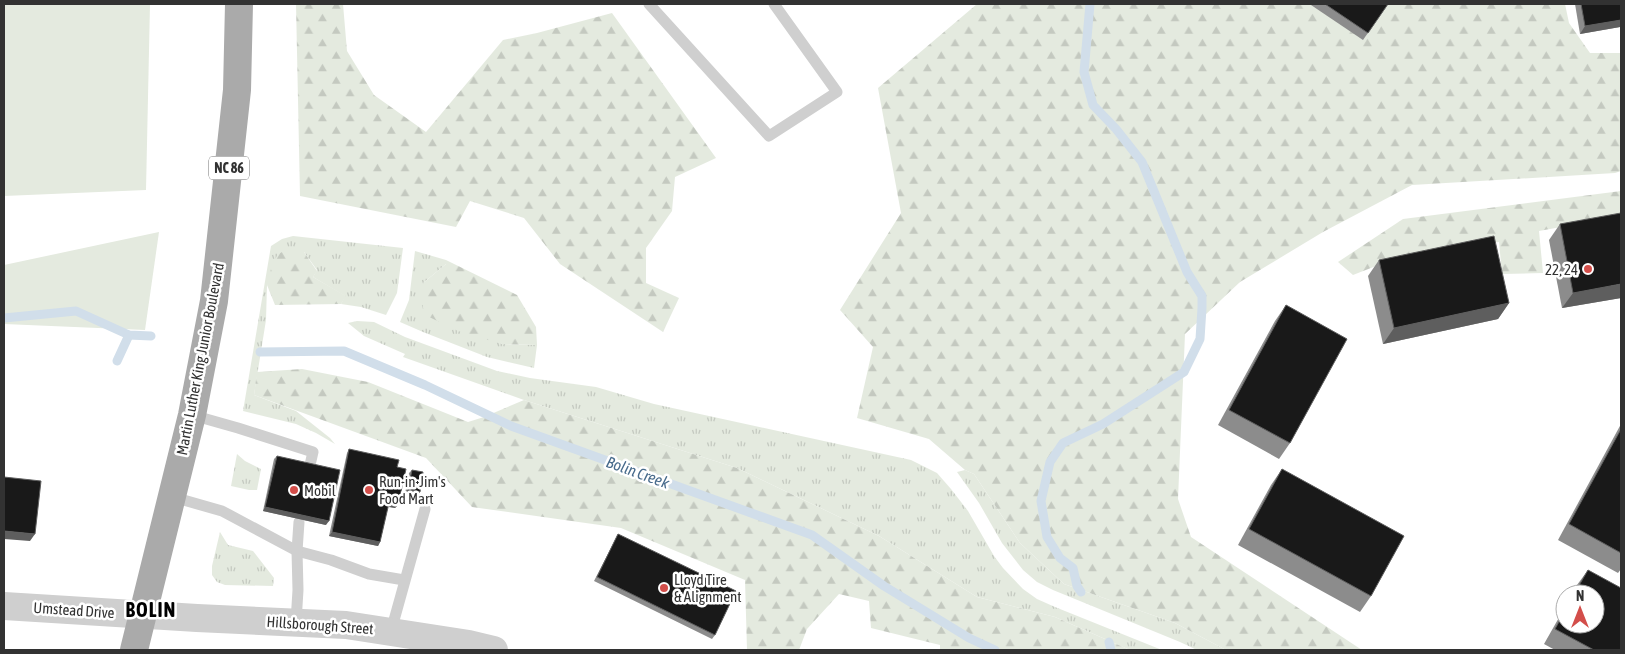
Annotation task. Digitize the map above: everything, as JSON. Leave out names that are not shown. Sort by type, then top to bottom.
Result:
[{"type":"main road","name":"Martin Luther King Junior Boulevard","points":[[134,650],[192,415],[214,301],[237,90],[239,4]]},
{"type":"street","name":"Umstead Drive","points":[[4,606],[144,614]]},
{"type":"street","name":"Hillsborough Street","points":[[144,614],[346,625],[469,644],[494,650]]},
{"type":"lane","points":[[649,4],[769,136],[837,92],[774,4]]},
{"type":"lane","points":[[192,415],[312,452],[310,465]]},
{"type":"lane","points":[[173,497],[222,511],[297,551],[331,560],[369,574],[404,580]]},
{"type":"lane","points":[[391,631],[425,509]]},
{"type":"lane","points":[[296,622],[298,590],[297,551],[300,522]]},
{"type":"green space","points":[[4,4],[150,4],[146,190],[4,196]]},
{"type":"green space","points":[[296,4],[343,4],[347,51],[374,95],[426,132],[503,40],[612,13],[716,158],[675,177],[672,211],[646,248],[646,283],[679,298],[663,332],[560,264],[524,218],[470,201],[456,227],[300,196]]},
{"type":"green space","points":[[977,4],[1565,4],[1569,23],[1590,53],[1621,53],[1621,171],[1615,173],[1412,185],[1323,232],[1240,282],[1185,334],[1178,499],[1191,537],[1362,650],[1226,650],[1175,623],[1064,584],[1020,543],[974,474],[965,470],[929,439],[857,418],[873,347],[840,310],[901,213],[878,88]]},
{"type":"green space","points":[[1621,191],[1621,216],[1539,231],[1543,273],[1502,274],[1499,242],[1404,255],[1353,275],[1338,262],[1403,219]]},
{"type":"green space","points":[[159,232],[145,330],[4,324],[4,265]]},
{"type":"green space","points":[[293,236],[403,248],[397,293],[386,315],[361,307],[341,304],[345,296],[313,277],[317,270],[304,252],[267,285],[266,320],[254,395],[296,411],[335,444],[296,424],[243,411],[271,246],[282,239]]},
{"type":"green space","points":[[296,250],[304,252],[317,271],[313,277],[346,296],[341,304],[275,305],[267,285],[272,265],[278,254],[284,251]]},
{"type":"green space","points":[[415,251],[446,260],[446,264],[422,284],[502,344],[537,345],[534,368],[487,357],[400,322],[409,300]]},
{"type":"green space","points":[[446,260],[517,295],[536,327],[537,345],[502,344],[458,331],[423,314],[422,284],[446,264]]},
{"type":"green space","points":[[357,321],[374,322],[405,337],[497,371],[530,378],[596,387],[654,404],[911,460],[937,473],[951,489],[968,511],[994,556],[1023,589],[1037,599],[1055,607],[1162,650],[1130,650],[1055,617],[977,597],[879,536],[737,468],[524,400],[403,357],[405,354],[364,336],[348,323]]},
{"type":"green space","points":[[302,369],[368,382],[468,422],[524,400],[737,468],[879,536],[977,597],[1055,617],[1130,650],[940,650],[940,645],[871,628],[869,601],[839,594],[807,629],[799,650],[747,650],[745,580],[621,528],[472,507],[426,458],[254,395],[257,372]]},
{"type":"green space","points":[[237,454],[245,461],[261,469],[257,490],[231,486]]},
{"type":"green space","points":[[965,470],[974,474],[1020,543],[1064,584],[1175,623],[1226,650],[1197,650],[1037,582],[1023,570],[1002,543],[979,503],[957,472]]},
{"type":"green space","points":[[220,532],[228,545],[253,551],[274,578],[273,586],[225,585],[217,582],[212,575],[212,566]]},
{"type":"building","points":[[1325,4],[1388,4],[1368,33]]},
{"type":"building","points":[[1581,4],[1621,4],[1621,20],[1585,26]]},
{"type":"building","name":"22, 24","points":[[1621,213],[1621,284],[1573,293],[1560,224]]},
{"type":"building","points":[[1494,236],[1509,303],[1394,328],[1379,260]]},
{"type":"building","points":[[1286,305],[1347,339],[1290,443],[1229,410]]},
{"type":"building","points":[[1621,429],[1621,553],[1569,524]]},
{"type":"building","name":"Run-in-Jim's Food Mart","points":[[349,449],[399,460],[397,467],[406,469],[398,505],[389,503],[380,542],[332,532]]},
{"type":"building","points":[[277,456],[340,470],[329,521],[265,507]]},
{"type":"building","points":[[1282,469],[1404,536],[1371,596],[1249,529]]},
{"type":"building","points":[[412,470],[423,472],[420,492],[408,489]]},
{"type":"building","points":[[4,477],[41,481],[35,534],[4,531]]},
{"type":"building","name":"Lloyd Tire & Alignment","points":[[618,534],[736,591],[715,635],[597,577]]},
{"type":"building","points":[[1588,570],[1621,588],[1621,650],[1594,650],[1564,634],[1605,634],[1605,584],[1580,584]]},
{"type":"waterway","points":[[1081,592],[1077,586],[1073,568],[1060,558],[1047,537],[1041,501],[1050,462],[1063,443],[1103,424],[1184,372],[1200,339],[1202,308],[1202,296],[1187,272],[1142,162],[1116,129],[1093,105],[1084,72],[1090,4]]},
{"type":"waterway","name":"Bolin Creek","points":[[4,318],[76,311],[129,335],[151,336]]},
{"type":"waterway","points":[[117,361],[129,335]]},
{"type":"waterway","name":"Bolin Creek","points":[[260,352],[344,351],[425,385],[511,426],[812,535],[884,586],[969,638],[995,650]]},
{"type":"waterway","points":[[1109,642],[1111,650]]},
{"type":"place","name":"22, 24","points":[[1588,269]]},
{"type":"place","name":"Mobil","points":[[294,490]]},
{"type":"place","name":"Run-in-Jim's Food Mart","points":[[369,490]]},
{"type":"place","name":"Lloyd Tire & Alignment","points":[[664,588]]},
{"type":"district","name":"BOLIN","points":[[151,609]]}]
